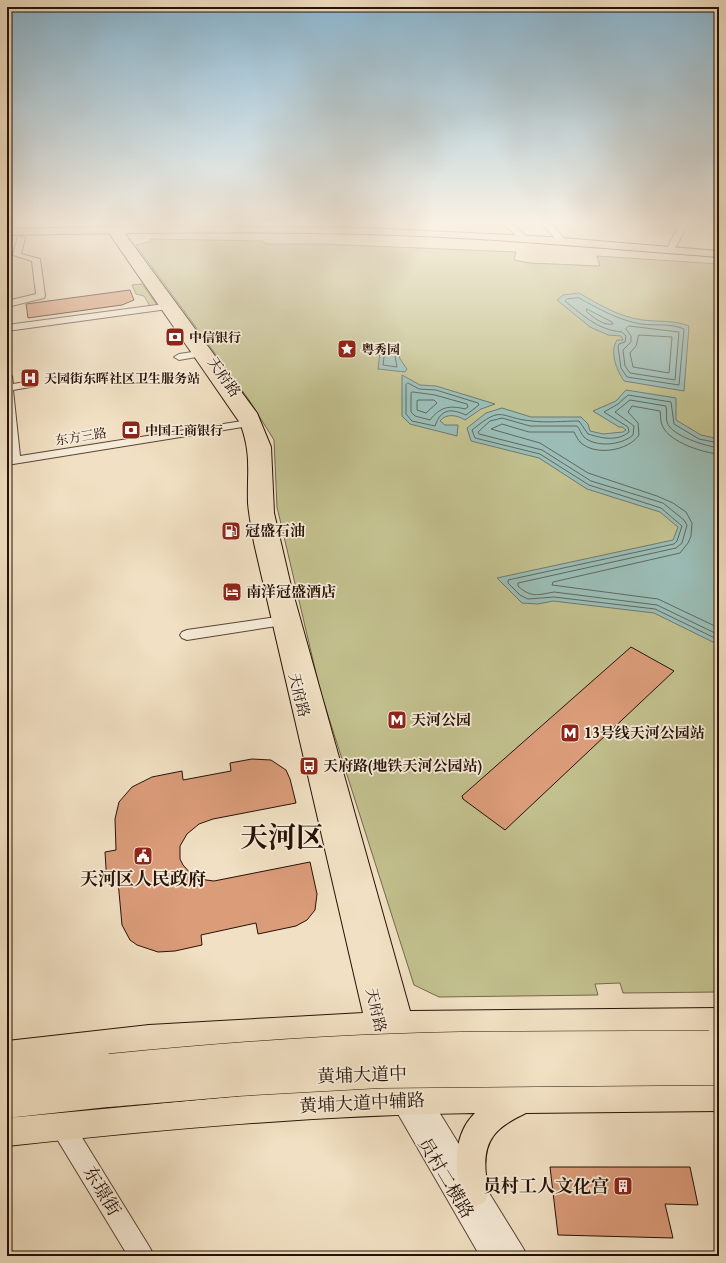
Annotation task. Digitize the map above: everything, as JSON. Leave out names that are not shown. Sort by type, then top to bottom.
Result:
[{"type":"main road","name":"天府路","points":[[151,281],[251,423],[258,455],[256,504],[260,530],[286,621],[390,1024],[392,1079],[411,1100]]},
{"type":"main road","name":"天府路","points":[[169,306],[199,354],[251,423]]},
{"type":"main road","points":[[7,1054],[149,1038],[263,1030],[390,1024],[719,1021]]},
{"type":"main road","points":[[560,1022],[546,1030],[540,1037],[535,1049],[536,1056],[538,1066],[543,1077],[553,1087],[572,1098]]},
{"type":"main road","points":[[262,1108],[286,1092],[293,1084],[297,1070],[291,1047],[284,1039],[263,1030]]},
{"type":"main road","name":"黄埔大道中","points":[[7,1079],[246,1081],[716,1058]]},
{"type":"main road","name":"黄埔大道中","points":[[7,1104],[109,1080]]},
{"type":"main road","name":"黄埔大道中辅路","points":[[7,1132],[262,1108],[411,1100],[719,1097]]},
{"type":"main road","points":[[475,1192],[470,1160],[472,1143],[476,1135],[496,1113],[525,1099]]},
{"type":"street","points":[[7,304],[41,296],[39,281]]},
{"type":"street","points":[[7,328],[169,306]]},
{"type":"street","points":[[179,357],[199,354]]},
{"type":"street","points":[[7,376],[11,461]]},
{"type":"street","points":[[8,388],[32,384]]},
{"type":"street","name":"东方三路","points":[[11,461],[251,423]]},
{"type":"street","points":[[187,635],[286,621]]},
{"type":"street","name":"员村二横路","points":[[411,1100],[431,1120],[515,1256]]},
{"type":"street","name":"员村二横路","points":[[411,1100],[493,1256]]},
{"type":"street","name":"东璟街","points":[[62,1126],[142,1256]]},
{"type":"shaded area","name":"天河公园","points":[[162,281],[719,281],[719,992],[623,993],[620,983],[595,984],[598,995],[439,997],[414,985],[320,690],[277,507],[274,440],[249,400]]},
{"type":"shaded area","points":[[142,284],[157,305],[150,306],[144,296],[136,294],[132,285]]},
{"type":"water","points":[[579,293],[610,310],[626,316],[643,320],[678,323],[689,326],[684,391],[624,381],[617,367],[614,356],[617,340],[623,340],[621,336],[608,335],[590,327],[557,300],[563,295]]},
{"type":"water","points":[[381,344],[397,346],[400,359],[407,369],[405,372],[378,369]]},
{"type":"water","points":[[402,375],[420,385],[436,386],[495,404],[481,409],[465,420],[452,416],[442,418],[440,421],[445,425],[458,425],[457,436],[410,424],[402,416]]},
{"type":"water","points":[[626,390],[676,398],[676,420],[701,435],[719,439],[719,645],[654,613],[553,601],[538,604],[522,603],[497,578],[673,540],[678,527],[660,512],[587,489],[539,458],[471,441],[467,428],[486,413],[502,408],[531,417],[581,417],[588,424],[590,431],[603,434],[623,432],[626,430],[593,411],[616,401]]},
{"type":"building","points":[[130,290],[134,300],[122,305],[28,318],[26,304]]},
{"type":"building","name":"13号线天河公园站","points":[[631,647],[674,671],[505,830],[463,799],[462,796]]},
{"type":"building","name":"天河区人民政府","points":[[252,759],[271,760],[286,770],[290,779],[296,803],[213,819],[199,824],[187,834],[180,846],[180,859],[192,875],[214,881],[310,862],[317,894],[315,910],[307,920],[296,926],[258,934],[256,923],[201,935],[202,945],[175,951],[158,952],[137,945],[130,940],[122,925],[118,881],[107,884],[105,852],[116,850],[115,819],[119,802],[132,787],[152,777],[182,771],[183,780],[231,771],[230,763]]},
{"type":"building","name":"员村工人文化宫","points":[[550,1167],[690,1167],[698,1205],[665,1204],[673,1238],[558,1235]]},
{"type":"place","name":"中信银行","points":[[175,337]]},
{"type":"place","name":"粤秀园","points":[[347,349]]},
{"type":"place","name":"天园街东晖社区卫生服务站","points":[[30,378]]},
{"type":"place","name":"中国工商银行","points":[[131,430]]},
{"type":"place","name":"冠盛石油","points":[[231,531]]},
{"type":"place","name":"南洋冠盛酒店","points":[[232,592]]},
{"type":"place","name":"天河公园","points":[[397,720]]},
{"type":"place","name":"13号线天河公园站","points":[[570,733]]},
{"type":"place","name":"天府路(地铁天河公园站)","points":[[309,766]]},
{"type":"place","name":"天河区人民政府","points":[[143,856]]},
{"type":"place","name":"员村工人文化宫","points":[[623,1186]]},
{"type":"district","name":"天河区","points":[[282,837]]}]
